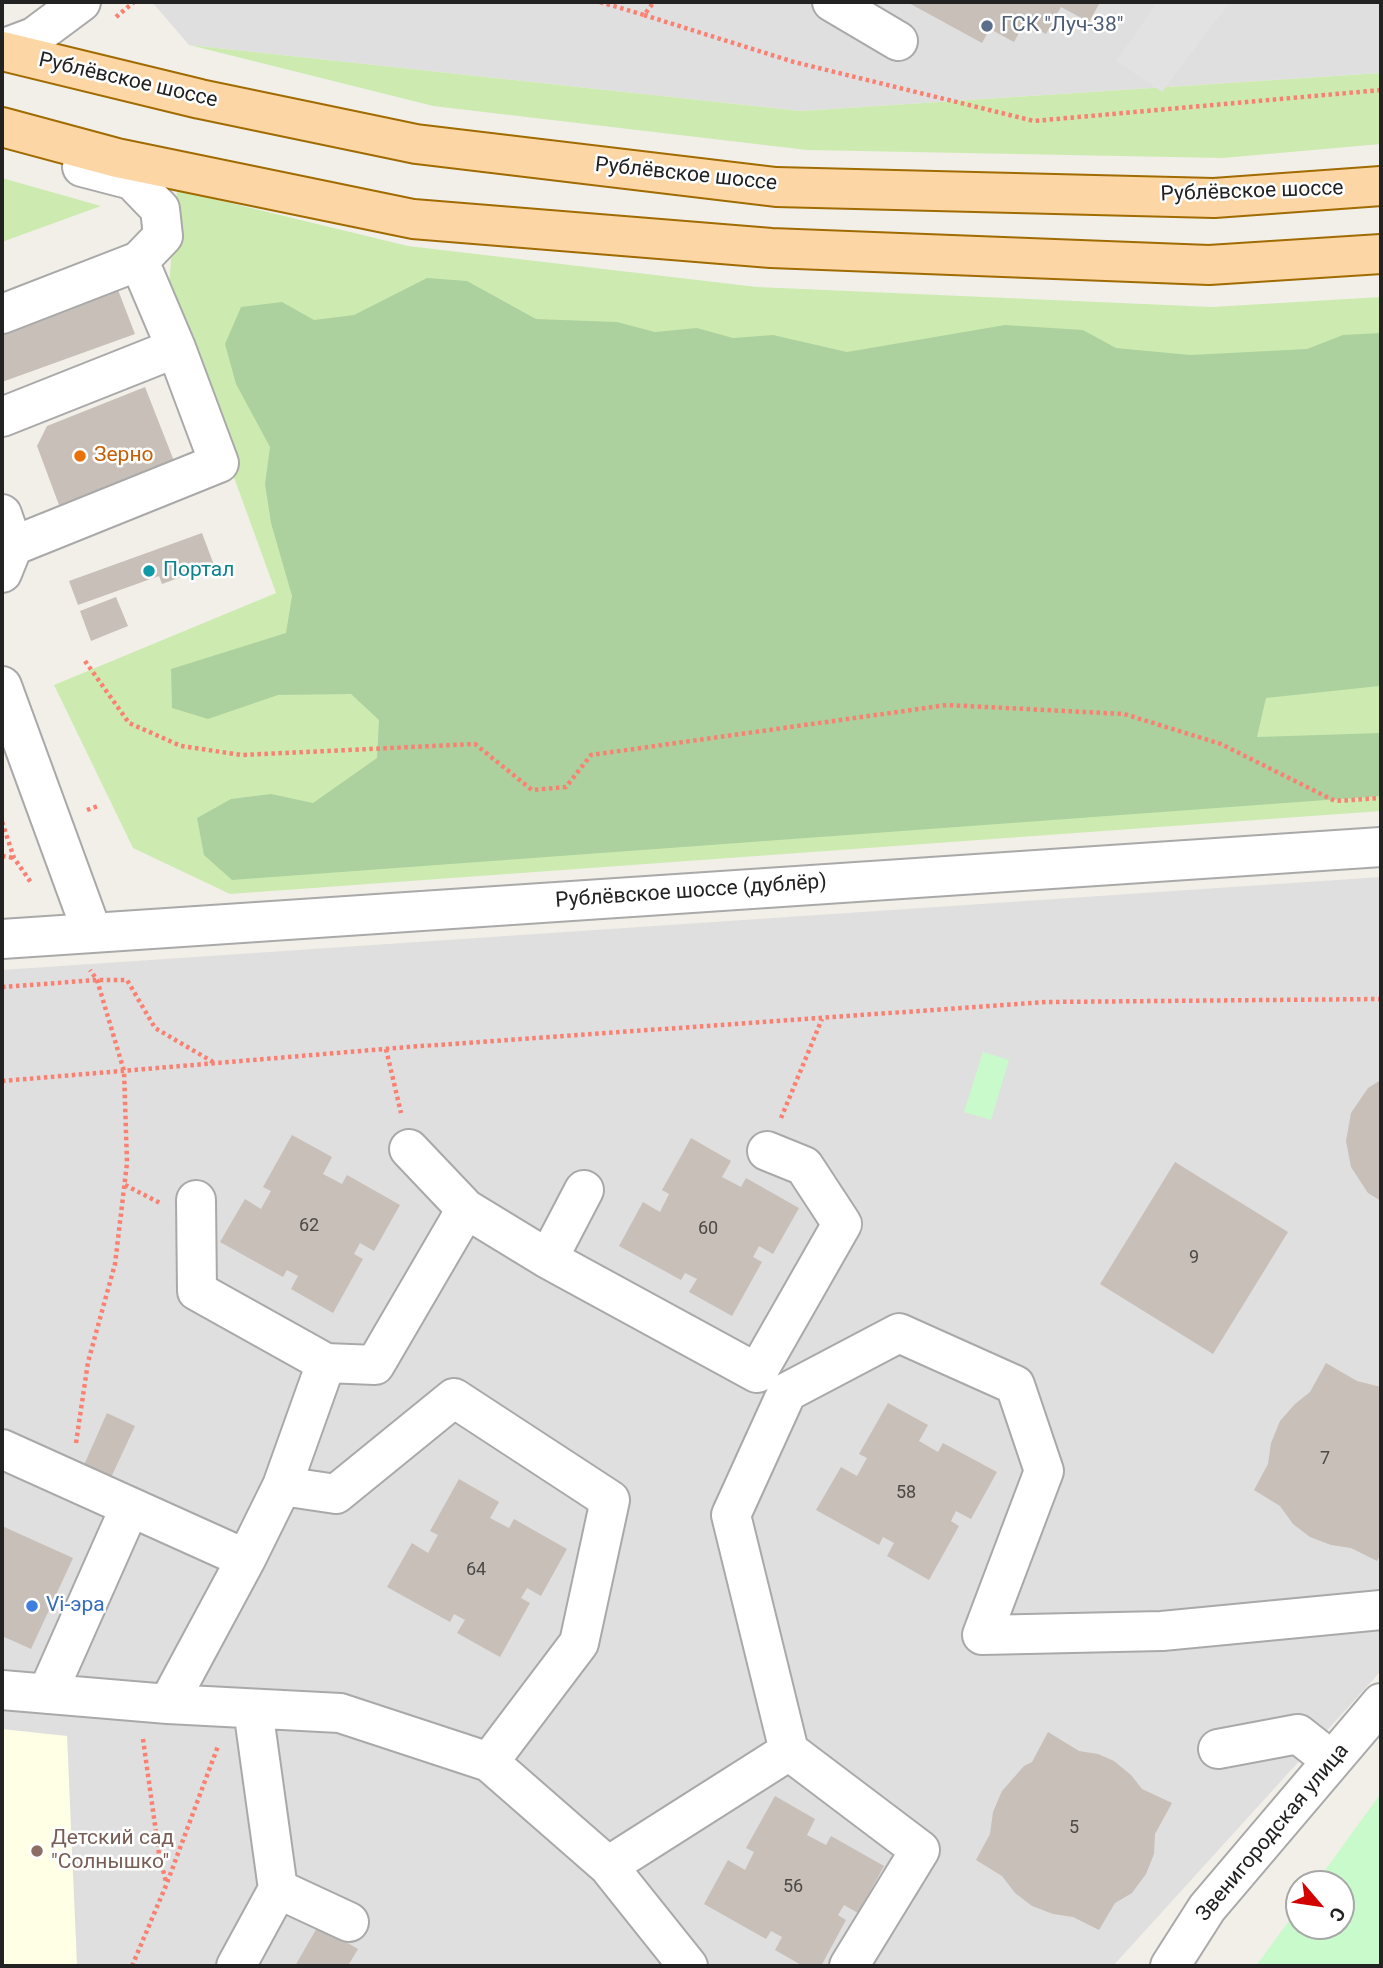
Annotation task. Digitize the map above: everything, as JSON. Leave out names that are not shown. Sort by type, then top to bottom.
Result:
[{"type":"main road","name":"Рублёвское шоссе","points":[[2,50],[200,99],[416,144],[776,187],[1214,198],[1381,186]]},
{"type":"main road","points":[[2,127],[117,158],[414,219],[771,248],[1209,265],[1381,254]]},
{"type":"street","points":[[2,50],[34,37],[81,2]]},
{"type":"street","points":[[832,2],[898,41]]},
{"type":"street","points":[[2,146],[132,180],[160,209],[163,236],[139,261],[2,314]]},
{"type":"street","points":[[6,544],[219,463],[176,348],[139,261]]},
{"type":"street","points":[[2,417],[176,348]]},
{"type":"street","points":[[2,686],[92,932]]},
{"type":"street","name":"Рублёвское шоссе (дублёр)","points":[[2,939],[1381,847]]},
{"type":"street","points":[[409,1149],[466,1209],[548,1259],[772,1383]]},
{"type":"street","points":[[767,1151],[804,1166],[842,1224],[772,1383],[731,1515],[789,1751],[920,1850],[849,1966]]},
{"type":"street","points":[[548,1259],[584,1190]]},
{"type":"street","points":[[196,1200],[197,1291],[326,1363],[375,1365],[466,1209]]},
{"type":"street","points":[[772,1383],[899,1333],[1015,1385],[1044,1471],[982,1635],[1162,1631],[1381,1610]]},
{"type":"street","points":[[153,1703],[246,1559],[282,1486],[326,1363]]},
{"type":"street","points":[[282,1486],[336,1494],[454,1398],[610,1500],[579,1643],[489,1762]]},
{"type":"street","points":[[2,1449],[246,1559]]},
{"type":"street","points":[[47,1694],[130,1507]]},
{"type":"street","points":[[2,1690],[153,1703],[340,1713],[489,1762],[608,1866],[688,1966]]},
{"type":"street","name":"Звенигородская улица","points":[[1170,1966],[1207,1908],[1381,1703]]},
{"type":"street","points":[[236,1966],[278,1889],[243,1708]]},
{"type":"street","points":[[1218,1749],[1298,1734],[1331,1760]]},
{"type":"street","points":[[608,1866],[789,1751]]},
{"type":"street","points":[[278,1889],[349,1922]]},
{"type":"path","points":[[600,2],[794,62],[1034,121],[1381,90]]},
{"type":"path","points":[[644,15],[653,2]]},
{"type":"path","points":[[85,661],[129,723],[181,746],[242,755],[475,744],[531,790],[566,787],[591,755],[947,705],[1124,714],[1221,744],[1335,801],[1381,797]]},
{"type":"path","points":[[2,856],[14,858]]},
{"type":"path","points":[[2,987],[97,980],[127,981],[155,1028],[215,1063]]},
{"type":"path","points":[[70,1480],[88,1362],[115,1264],[127,1163],[124,1071],[97,980]]},
{"type":"path","points":[[2,1082],[386,1049],[1046,1002],[1381,999]]},
{"type":"path","points":[[767,1151],[822,1018]]},
{"type":"path","points":[[386,1049],[409,1149]]},
{"type":"path","points":[[153,1703],[159,1854],[167,1883]]},
{"type":"path","points":[[132,1966],[243,1708]]},
{"type":"shaded area","points":[[152,2],[1381,2],[1381,73],[801,111],[189,45]]},
{"type":"shaded area","points":[[1157,2],[1230,2],[1162,92],[1116,61]]},
{"type":"shaded area","points":[[1381,877],[1381,1671],[1113,1966],[2,1966],[2,970]]},
{"type":"shaded area","name":"Детский сад \"Солнышко\"","points":[[2,1729],[67,1736],[77,1966],[2,1966]]},
{"type":"green space","points":[[189,45],[801,111],[1381,73],[1381,144],[1223,158],[807,150],[433,106]]},
{"type":"green space","points":[[2,178],[101,206],[2,242]]},
{"type":"green space","points":[[177,190],[408,246],[757,287],[1212,307],[1381,297],[1381,811],[230,894],[133,848],[54,685],[276,593],[168,296]]},
{"type":"green space","points":[[427,278],[467,281],[536,319],[617,322],[655,332],[697,328],[733,338],[773,335],[847,352],[1005,325],[1083,330],[1116,348],[1190,355],[1307,349],[1343,335],[1381,333],[1380,686],[1266,698],[1257,737],[1381,733],[1381,796],[232,880],[204,855],[197,818],[231,799],[271,794],[313,803],[377,758],[379,720],[351,694],[278,695],[208,719],[172,708],[171,669],[286,633],[292,596],[271,523],[265,484],[270,447],[236,384],[225,344],[241,307],[282,302],[314,320],[354,315]]},
{"type":"green space","points":[[983,1052],[1009,1060],[991,1120],[964,1112]]},
{"type":"green space","points":[[1381,1793],[1381,1966],[1256,1966],[1285,1926],[1285,1940],[1355,1940],[1355,1870],[1325,1870]]},
{"type":"building","name":"ГСК \"Луч-38\"","points":[[907,2],[1100,2],[1089,22],[1061,7],[1046,34],[1025,22],[1014,42],[990,29],[982,43]]},
{"type":"building","points":[[118,290],[135,334],[2,382],[2,332]]},
{"type":"building","points":[[145,387],[174,461],[59,505],[37,446],[47,426]]},
{"type":"building","name":"Портал","points":[[202,533],[214,565],[162,584],[159,576],[78,605],[69,581]]},
{"type":"building","points":[[116,597],[128,626],[91,641],[80,611]]},
{"type":"building","points":[[1381,1080],[1381,1201],[1368,1193],[1351,1167],[1346,1141],[1351,1113],[1368,1088]]},
{"type":"building","points":[[292,1135],[332,1157],[323,1174],[342,1184],[347,1175],[400,1205],[374,1251],[360,1243],[354,1254],[363,1259],[333,1313],[291,1289],[298,1276],[287,1270],[283,1277],[220,1242],[245,1199],[261,1209],[271,1191],[263,1187]]},
{"type":"building","points":[[691,1138],[731,1161],[722,1177],[741,1187],[746,1178],[799,1208],[773,1254],[759,1246],[753,1257],[762,1262],[732,1316],[689,1292],[697,1279],[685,1273],[681,1280],[619,1246],[643,1202],[660,1212],[669,1194],[662,1190]]},
{"type":"building","points":[[1175,1162],[1288,1232],[1213,1354],[1100,1284]]},
{"type":"building","points":[[1326,1363],[1357,1381],[1381,1387],[1381,1554],[1377,1561],[1351,1548],[1331,1545],[1310,1537],[1293,1524],[1280,1506],[1254,1490],[1268,1464],[1271,1443],[1280,1421],[1310,1392]]},
{"type":"building","points":[[888,1403],[928,1425],[919,1441],[938,1452],[943,1443],[997,1472],[971,1519],[956,1511],[951,1521],[959,1526],[929,1580],[887,1556],[894,1543],[883,1537],[879,1545],[816,1510],[841,1467],[857,1476],[867,1458],[859,1454]]},
{"type":"building","points":[[107,1413],[135,1426],[107,1486],[80,1474]]},
{"type":"building","points":[[459,1479],[499,1502],[490,1518],[509,1528],[514,1519],[567,1549],[541,1596],[527,1588],[521,1598],[530,1603],[500,1657],[457,1633],[465,1620],[454,1614],[450,1622],[387,1587],[412,1543],[428,1553],[438,1535],[430,1531]]},
{"type":"building","points":[[2,1526],[73,1558],[31,1649],[2,1636]]},
{"type":"building","points":[[1048,1732],[1079,1751],[1098,1754],[1114,1761],[1131,1775],[1142,1789],[1172,1803],[1155,1834],[1154,1854],[1146,1874],[1132,1893],[1115,1903],[1099,1930],[1073,1917],[1053,1914],[1032,1906],[1015,1893],[1002,1876],[976,1860],[990,1834],[993,1812],[1002,1791],[1024,1766],[1032,1762]]},
{"type":"building","points":[[775,1796],[815,1819],[807,1835],[826,1845],[831,1836],[884,1866],[858,1913],[844,1905],[838,1915],[846,1920],[821,1966],[803,1966],[775,1950],[782,1937],[771,1931],[766,1939],[704,1904],[728,1860],[745,1870],[754,1852],[746,1848]]},
{"type":"building","points":[[318,1926],[358,1949],[349,1964],[352,1966],[295,1966]]},
{"type":"place","name":"ГСК \"Луч-38\"","points":[[987,26]]},
{"type":"place","name":"Зерно","points":[[80,456]]},
{"type":"place","name":"Портал","points":[[149,571]]},
{"type":"place","name":"Vi-эра","points":[[32,1606]]},
{"type":"place","name":"Детский сад \"Солнышко\"","points":[[37,1851]]}]
